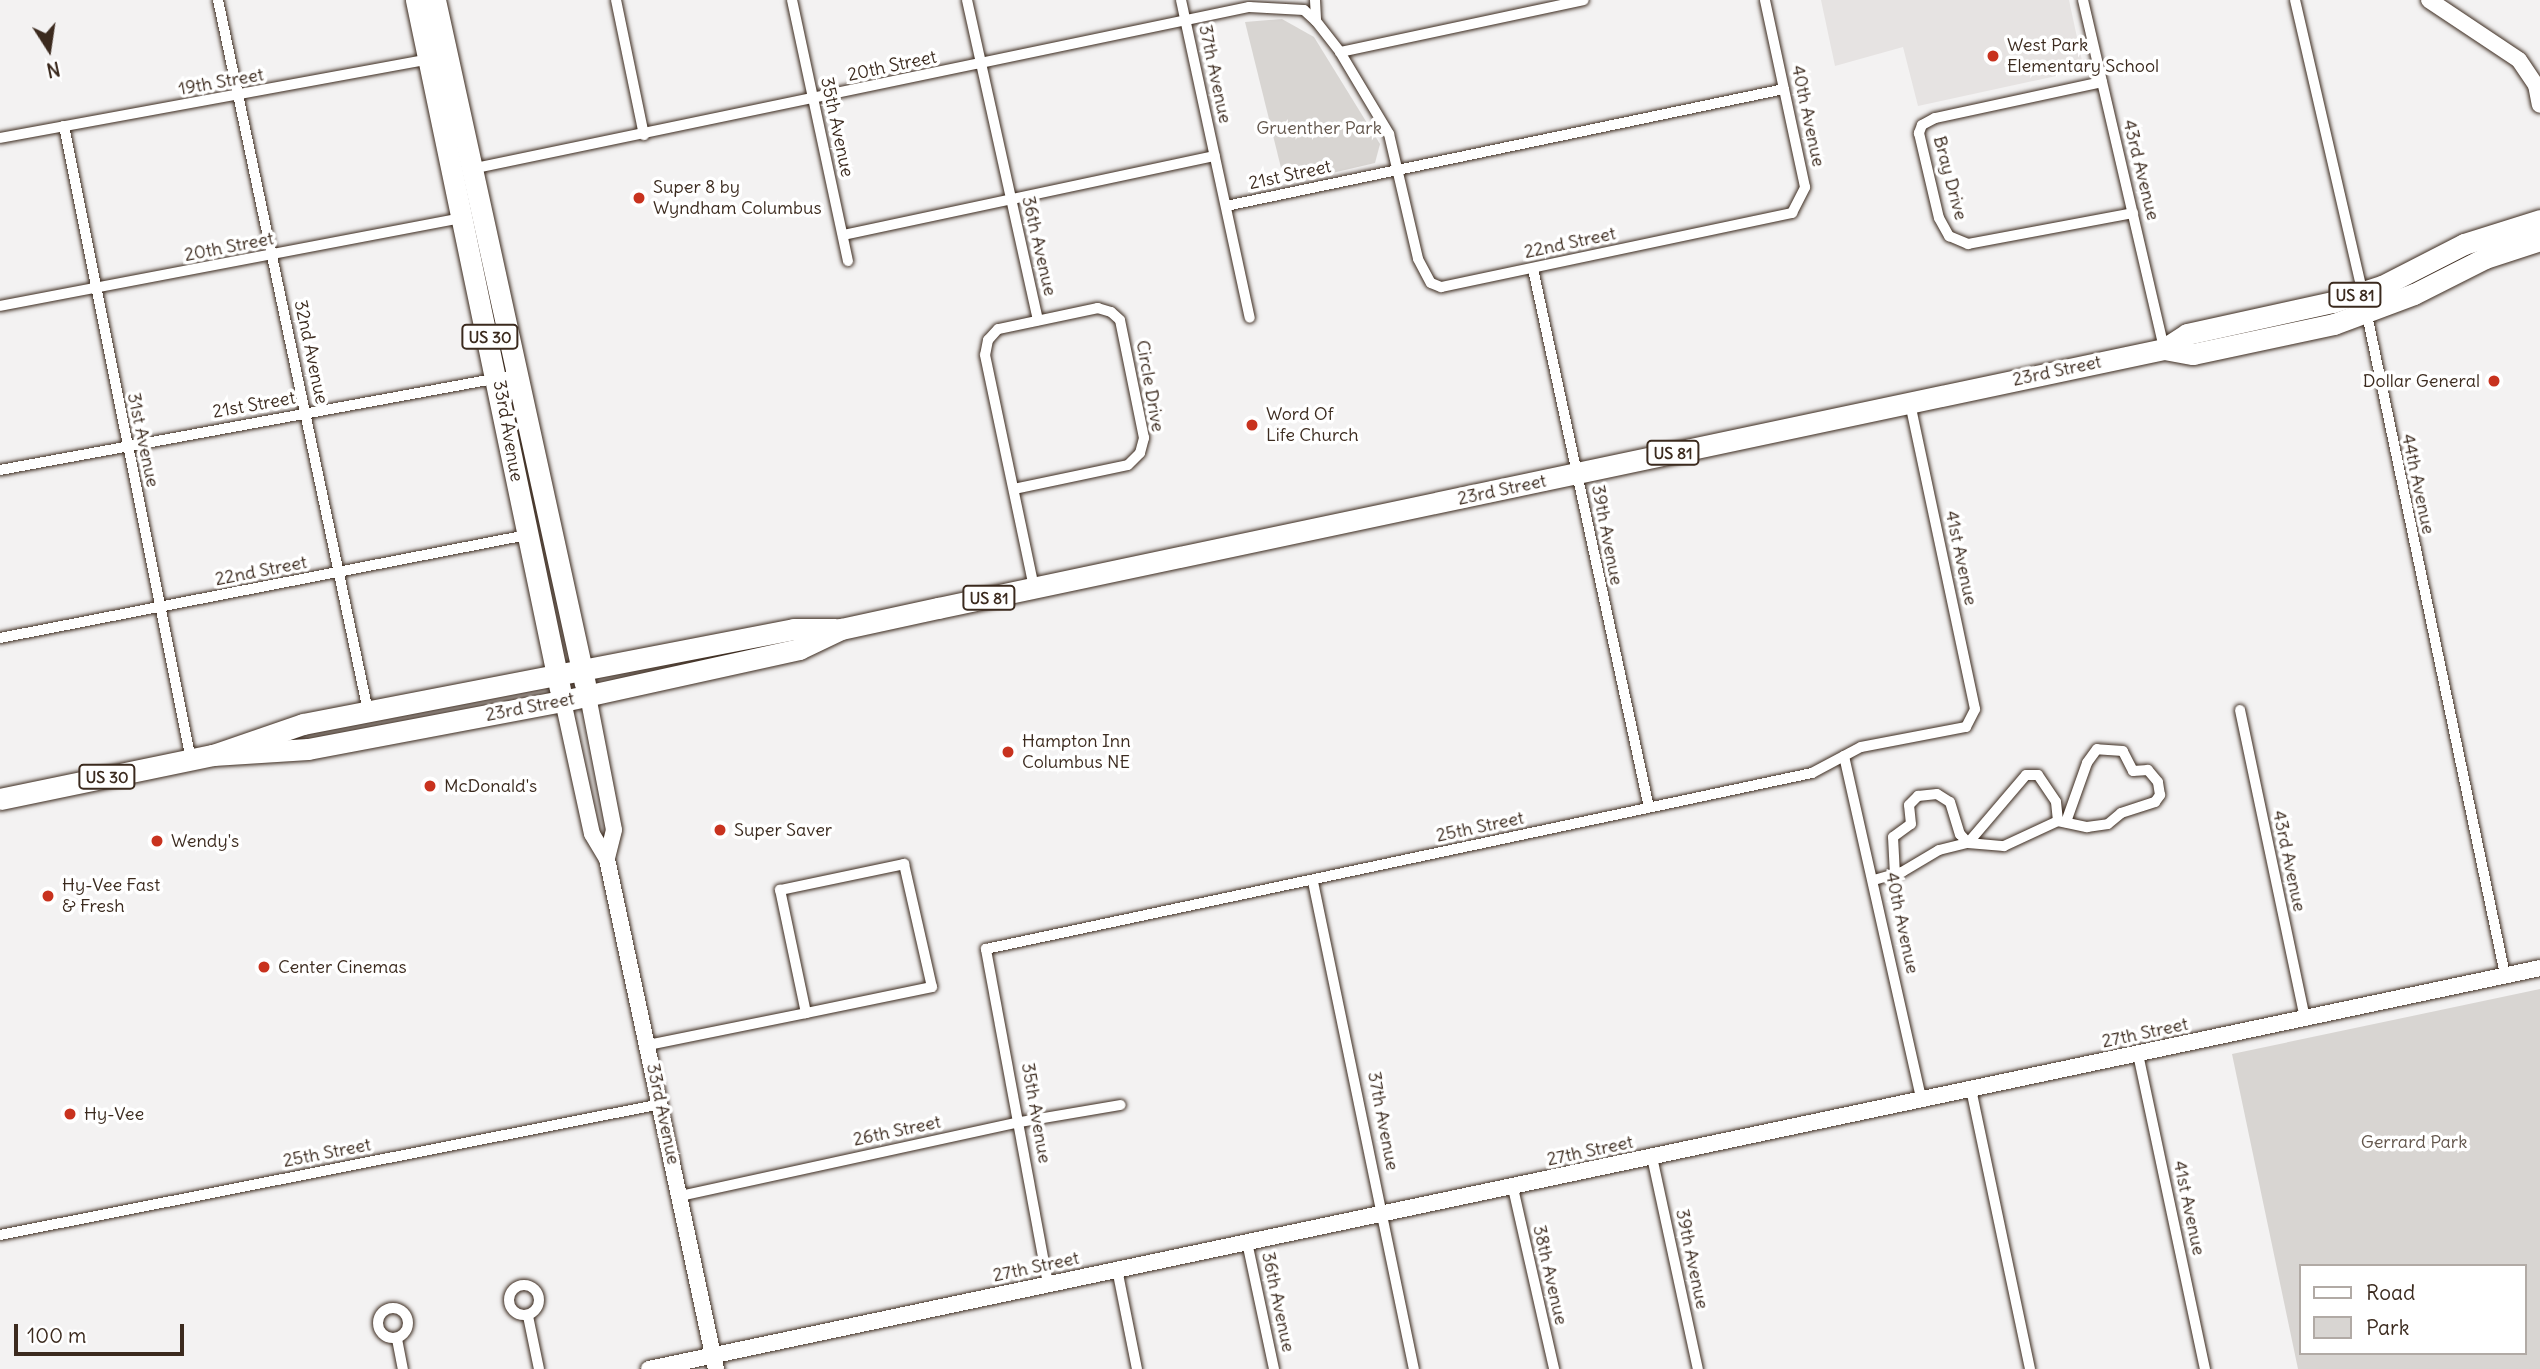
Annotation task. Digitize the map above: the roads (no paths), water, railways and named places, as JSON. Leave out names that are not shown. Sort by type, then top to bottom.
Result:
[{"type":"highway","name":"33rd Avenue","points":[[416,0],[438,57],[471,169],[506,376],[527,535],[563,701]]},
{"type":"highway","name":"33rd Avenue","points":[[435,0],[438,57],[463,218],[588,696]]},
{"type":"highway","name":"23rd Street","points":[[2364,303],[2494,232],[2540,220]]},
{"type":"highway","name":"23rd Street","points":[[0,799],[213,755],[303,724],[794,629],[841,629],[2164,349],[2187,334],[2364,303],[2540,240]]},
{"type":"highway","name":"23rd Street","points":[[213,755],[308,750],[588,696],[799,649],[841,629]]},
{"type":"street","name":"32nd Avenue","points":[[218,0],[368,711]]},
{"type":"street","points":[[616,0],[644,135]]},
{"type":"street","name":"35th Avenue","points":[[792,0],[848,261]]},
{"type":"street","name":"36th Avenue","points":[[967,0],[1038,320],[998,329],[988,340],[985,355],[1034,588]]},
{"type":"street","name":"37th Avenue","points":[[1181,0],[1215,156]]},
{"type":"street","points":[[1315,0],[1316,21]]},
{"type":"street","points":[[1340,52],[1584,0]]},
{"type":"street","name":"40th Avenue","points":[[1765,0],[1805,193],[1792,213],[1769,219]]},
{"type":"street","name":"43rd Avenue","points":[[2083,0],[2164,349]]},
{"type":"street","name":"44th Avenue","points":[[2295,0],[2364,303],[2505,975]]},
{"type":"street","points":[[2429,0],[2506,48],[2539,86],[2540,105]]},
{"type":"street","name":"20th Street","points":[[471,169],[813,101],[1249,7],[1304,10],[1316,21]]},
{"type":"street","name":"22nd Street","points":[[1316,21],[1340,52],[1389,134],[1400,170],[1413,234],[1426,275],[1441,287],[1769,219]]},
{"type":"street","name":"19th Street","points":[[0,138],[239,97],[438,57]]},
{"type":"street","name":"Bray Drive","points":[[2102,82],[1935,118],[1922,125],[1919,133],[1936,206],[1949,236],[1968,244],[2133,213]]},
{"type":"street","name":"21st Street","points":[[1226,206],[1784,89]]},
{"type":"street","name":"31st Avenue","points":[[64,127],[94,291],[191,760]]},
{"type":"street","points":[[843,235],[1215,156],[1250,318]]},
{"type":"street","name":"20th Street","points":[[0,306],[94,291],[463,218]]},
{"type":"street","name":"39th Avenue","points":[[1533,269],[1649,808]]},
{"type":"street","name":"Circle Drive","points":[[1014,489],[1128,465],[1140,453],[1144,438],[1120,320],[1098,308],[1038,320]]},
{"type":"street","name":"21st Street","points":[[0,470],[506,376]]},
{"type":"street","name":"41st Avenue","points":[[1910,402],[1975,709],[1972,721]]},
{"type":"street","name":"22nd Street","points":[[0,638],[160,609],[527,535]]},
{"type":"street","name":"33rd Avenue","points":[[588,696],[614,830],[607,859]]},
{"type":"street","name":"33rd Avenue","points":[[563,701],[592,834],[607,859],[715,1363]]},
{"type":"street","name":"43rd Avenue","points":[[2240,710],[2305,1019]]},
{"type":"street","name":"25th Street","points":[[986,949],[1812,773],[1861,747],[1966,727],[1972,721]]},
{"type":"street","points":[[1874,880],[1895,875],[1927,855],[1968,843],[2004,846],[2062,822],[2087,827],[2108,824],[2121,813],[2155,802],[2160,795],[2158,782],[2148,770],[2133,771],[2123,751],[2097,749],[2087,763],[2062,822]]},
{"type":"street","name":"40th Avenue","points":[[1844,756],[1874,880],[1921,1099]]},
{"type":"street","points":[[1968,843],[2025,775],[2038,775],[2049,785],[2062,822]]},
{"type":"street","points":[[1895,875],[1893,837],[1911,824],[1909,805],[1917,796],[1937,794],[1950,802],[1960,834],[1968,843]]},
{"type":"street","points":[[648,1045],[806,1013],[932,987],[905,864],[780,890],[806,1013]]},
{"type":"street","name":"37th Avenue","points":[[1313,881],[1414,1369]]},
{"type":"street","name":"35th Avenue","points":[[986,949],[1048,1284]]},
{"type":"street","name":"27th Street","points":[[649,1369],[715,1363],[1117,1269],[1513,1188],[2540,968]]},
{"type":"street","name":"41st Avenue","points":[[2138,1054],[2205,1369]]},
{"type":"street","points":[[1971,1088],[2030,1369]]},
{"type":"street","name":"25th Street","points":[[0,1235],[661,1104]]},
{"type":"street","name":"26th Street","points":[[680,1196],[1020,1122],[1121,1105]]},
{"type":"street","name":"39th Avenue","points":[[1651,1157],[1698,1369]]},
{"type":"street","name":"38th Avenue","points":[[1513,1188],[1554,1369]]},
{"type":"street","name":"36th Avenue","points":[[1247,1242],[1274,1369]]},
{"type":"street","points":[[1117,1269],[1138,1369]]},
{"type":"street","points":[[528,1316],[539,1369]]},
{"type":"street","points":[[397,1339],[403,1369]]},
{"type":"place","name":"West Park Elementary School","points":[[1993,56]]},
{"type":"place","name":"Super 8 by Wyndham Columbus","points":[[639,198]]},
{"type":"place","name":"Dollar General","points":[[2494,381]]},
{"type":"place","name":"Word Of Life Church","points":[[1252,425]]},
{"type":"place","name":"Hampton Inn Columbus NE","points":[[1008,752]]},
{"type":"place","name":"McDonald's","points":[[430,786]]},
{"type":"place","name":"Super Saver","points":[[720,830]]},
{"type":"place","name":"Wendy's","points":[[157,841]]},
{"type":"place","name":"Hy-Vee Fast & Fresh","points":[[48,896]]},
{"type":"place","name":"Center Cinemas","points":[[264,967]]},
{"type":"place","name":"Hy-Vee","points":[[70,1114]]},
{"type":"park label","name":"Gruenther Park","points":[[1319,128]]},
{"type":"park label","name":"Gerrard Park","points":[[2414,1142]]}]
